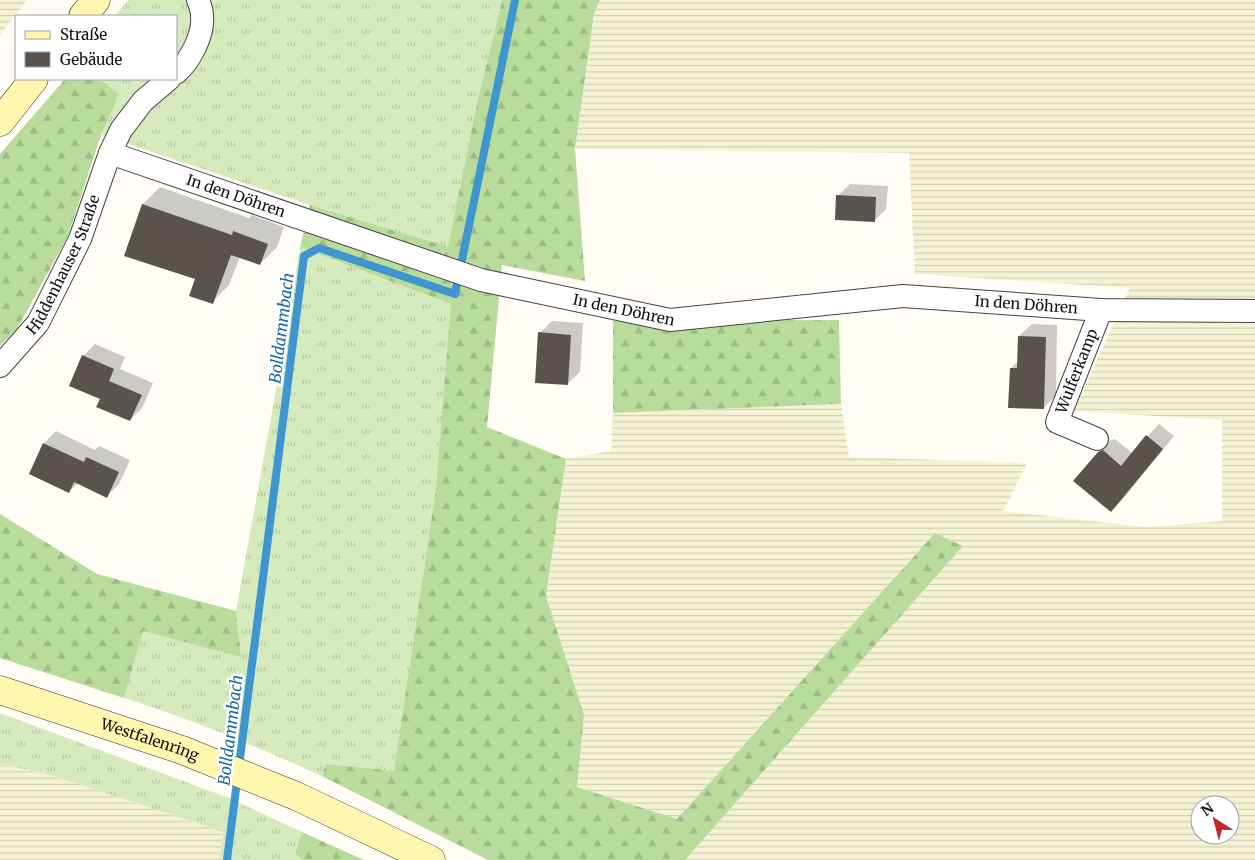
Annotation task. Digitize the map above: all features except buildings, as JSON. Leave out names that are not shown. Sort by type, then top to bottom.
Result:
[{"type":"main road","points":[[84,15],[96,0]]},
{"type":"main road","points":[[0,122],[33,80]]},
{"type":"main road","name":"Westfalenring","points":[[0,690],[182,750],[296,796],[431,860]]},
{"type":"street","points":[[178,71],[196,48],[203,18],[198,0]]},
{"type":"street","points":[[110,153],[121,130],[143,100],[168,80]]},
{"type":"street","name":"In den Döhren","points":[[110,153],[470,276],[670,320],[903,296],[1102,310],[1255,311]]},
{"type":"street","name":"Hiddenhauser Straße","points":[[0,366],[38,322],[80,240],[110,153]]},
{"type":"street","name":"Wulferkamp","points":[[1097,439],[1057,422],[1102,310]]},
{"type":"shaded area","points":[[0,0],[27,0],[15,15],[0,35]]},
{"type":"shaded area","points":[[600,0],[1255,0],[1255,860],[685,860],[963,546],[935,533],[677,819],[577,787],[584,715],[546,596],[566,459],[611,451],[613,413],[841,404],[849,457],[1027,463],[1003,511],[1147,527],[1222,521],[1222,420],[1074,411],[1130,288],[915,274],[909,153],[575,149],[594,14]]},
{"type":"shaded area","points":[[0,764],[58,777],[223,832],[220,860],[0,860]]},
{"type":"green space","points":[[128,0],[502,0],[477,103],[448,248],[310,205],[101,135],[119,94],[101,80],[178,80],[178,15],[116,15]]},
{"type":"green space","points":[[502,0],[600,0],[594,14],[575,149],[585,281],[502,265],[487,427],[566,459],[546,596],[584,715],[577,787],[677,819],[935,533],[963,546],[685,860],[488,860],[322,776],[326,764],[394,771],[436,488],[451,304],[300,247],[310,205],[448,247],[477,103]]},
{"type":"green space","points":[[64,80],[101,80],[119,94],[101,135],[68,236],[17,329],[0,346],[0,154]]},
{"type":"green space","points":[[300,247],[452,304],[436,488],[394,772],[326,764],[322,776],[224,734],[124,698],[143,631],[241,656],[236,611]]},
{"type":"green space","points":[[839,320],[841,404],[613,413],[613,321]]},
{"type":"green space","points":[[0,514],[97,574],[236,611],[241,657],[143,631],[124,698],[0,658]]},
{"type":"green space","points":[[0,713],[229,798],[302,832],[295,854],[303,860],[220,860],[223,832],[58,777],[0,764]]},
{"type":"green space","points":[[302,832],[364,860],[303,860],[295,854]]},
{"type":"waterway","name":"Bolldammbach","points":[[227,860],[304,256],[319,248],[455,294],[515,0]]}]
